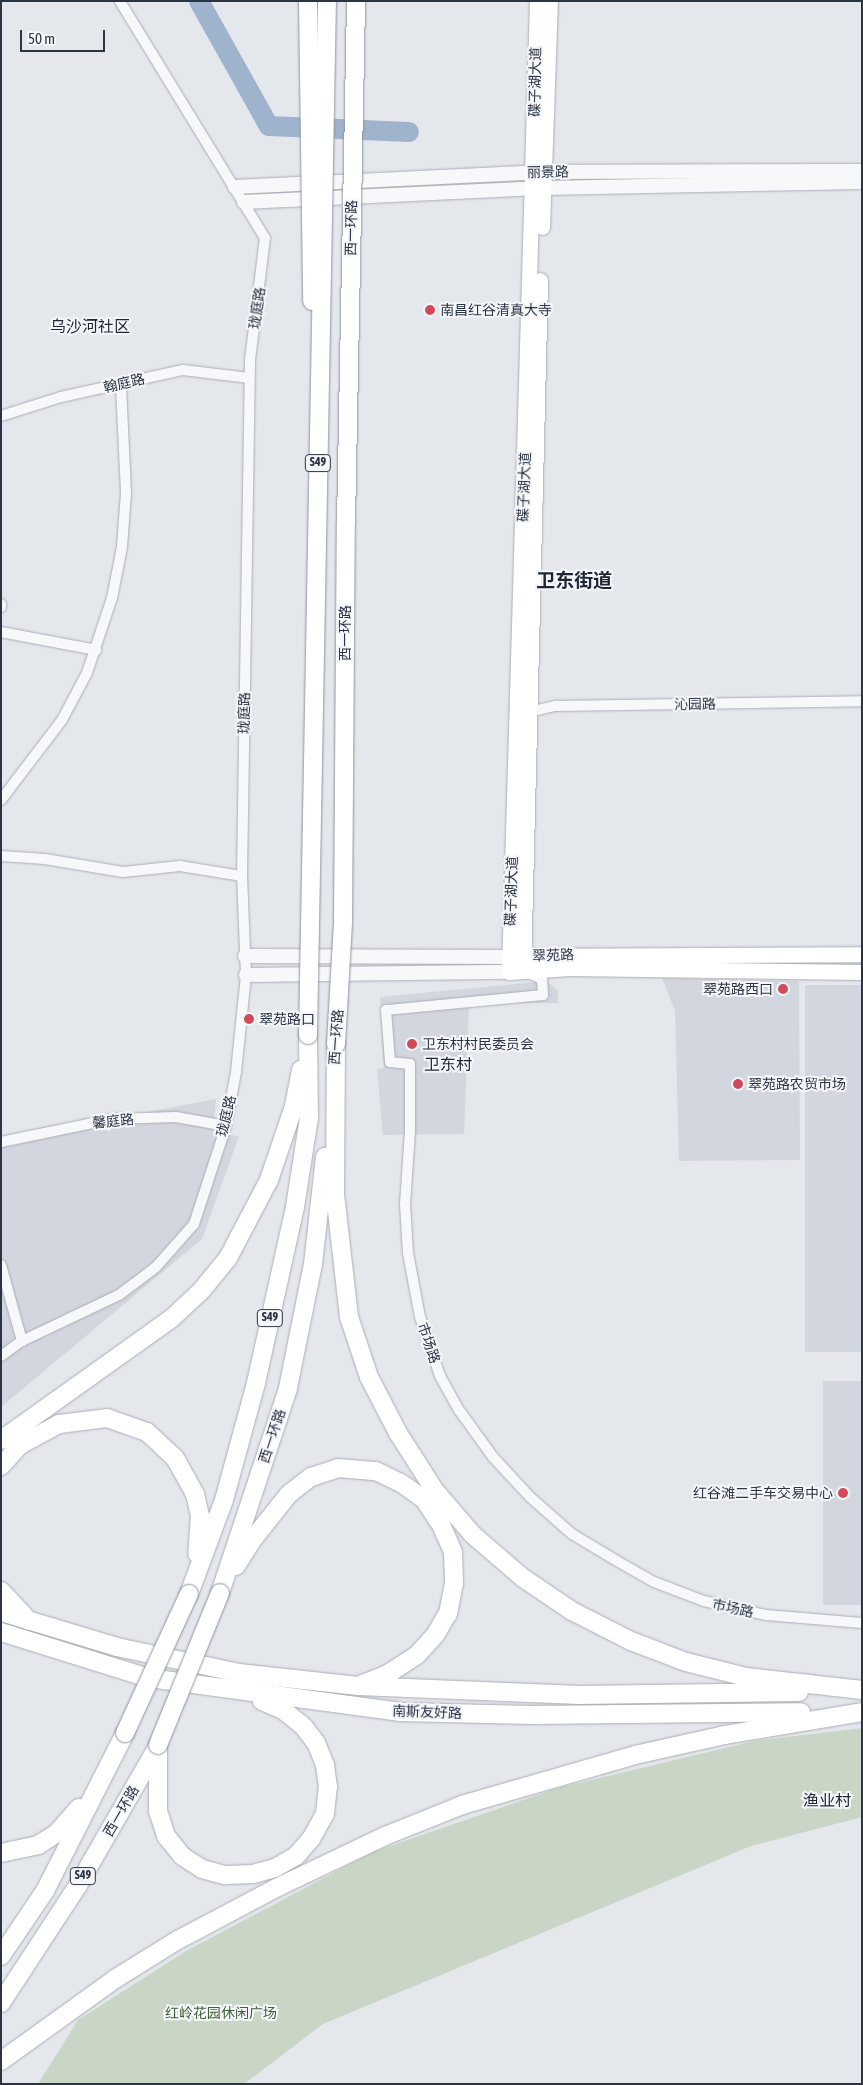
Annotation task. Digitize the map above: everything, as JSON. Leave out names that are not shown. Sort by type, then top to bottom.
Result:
[{"type":"highway","points":[[308,1],[310,275],[320,381]]},
{"type":"highway","name":"西一环路","points":[[1,1956],[45,1891],[125,1733],[189,1594],[227,1491],[256,1383],[295,1206],[309,1118],[308,1035],[327,1]]},
{"type":"highway","name":"西一环路","points":[[1,2003],[77,1887],[158,1745],[220,1592],[288,1388],[319,1221],[336,1044],[343,923],[346,513],[356,1]]},
{"type":"highway","points":[[1,1440],[172,1318],[201,1292],[228,1258],[269,1180],[294,1106],[308,1035]]},
{"type":"highway","points":[[336,1044],[335,1194],[350,1317],[369,1377],[398,1433],[435,1491],[474,1535],[523,1578],[572,1611],[631,1641],[686,1662],[746,1677],[862,1691]]},
{"type":"highway","points":[[1,1466],[20,1445],[59,1424],[107,1418],[147,1432],[175,1458],[195,1494],[200,1515],[199,1541],[189,1594]]},
{"type":"highway","points":[[220,1592],[267,1520],[289,1494],[311,1477],[338,1468],[376,1471],[401,1483],[424,1499],[442,1527],[453,1552],[454,1582],[448,1613],[436,1634],[417,1655],[386,1675],[358,1686]]},
{"type":"highway","points":[[1,1591],[29,1621]]},
{"type":"highway","name":"南斯友好路","points":[[1,1612],[117,1647],[239,1673],[358,1686],[580,1695],[862,1691]]},
{"type":"highway","name":"南斯友好路","points":[[6,1636],[149,1678],[245,1693],[401,1712],[532,1715],[862,1712]]},
{"type":"highway","points":[[158,1745],[158,1811],[166,1836],[182,1856],[202,1869],[225,1875],[253,1874],[275,1868],[296,1856],[311,1839],[325,1814],[328,1787],[325,1765],[316,1743],[303,1726],[283,1710],[245,1693]]},
{"type":"highway","points":[[1,2061],[115,1979],[176,1941],[276,1888],[385,1836],[462,1805],[635,1755],[724,1734],[862,1712]]},
{"type":"highway","points":[[1,1853],[38,1845],[57,1833],[76,1814],[125,1733]]},
{"type":"main road","name":"碟子湖大道","points":[[516,964],[529,712],[538,188],[537,1]]},
{"type":"main road","name":"碟子湖大道","points":[[538,172],[550,1]]},
{"type":"main road","name":"碟子湖大道","points":[[516,964],[538,188]]},
{"type":"main road","name":"翠苑路","points":[[516,964],[862,954]]},
{"type":"main road","name":"翠苑路","points":[[516,964],[570,968],[862,972]]},
{"type":"street","name":"珑庭路","points":[[1,1356],[22,1340],[119,1295],[156,1267],[194,1224],[226,1126],[236,1072],[246,975],[242,876],[250,378],[265,238],[120,1]]},
{"type":"street","name":"丽景路","points":[[235,187],[538,172],[862,170]]},
{"type":"street","name":"丽景路","points":[[244,202],[538,188],[862,182]]},
{"type":"street","name":"翰庭路","points":[[1,416],[121,384],[183,370],[250,378]]},
{"type":"street","points":[[1,800],[62,720],[96,650],[112,598],[122,547],[126,492],[121,384]]},
{"type":"street","points":[[1,632],[96,650]]},
{"type":"street","name":"沁园路","points":[[529,712],[556,706],[862,701]]},
{"type":"street","points":[[1,856],[45,859],[123,872],[180,866],[242,876]]},
{"type":"street","name":"翠苑路","points":[[244,956],[516,964]]},
{"type":"street","name":"翠苑路","points":[[246,975],[516,964]]},
{"type":"street","name":"市场路","points":[[516,964],[542,979],[543,995],[386,1010],[390,1062],[410,1064],[410,1131],[405,1204],[408,1252],[420,1317],[440,1376],[458,1410],[487,1449],[530,1498],[572,1534],[617,1561],[654,1582],[704,1601],[766,1615],[862,1622]]},
{"type":"street","name":"馨庭路","points":[[1,1142],[112,1119],[176,1117],[226,1126]]},
{"type":"street","points":[[1,1264],[22,1340]]},
{"type":"shaded area","name":"翠苑路农贸市场","points":[[662,978],[799,981],[800,1160],[679,1161],[675,1011]]},
{"type":"shaded area","points":[[546,981],[558,990],[558,1003],[469,1003],[464,1134],[383,1135],[377,1069],[384,1068],[380,997]]},
{"type":"shaded area","points":[[805,985],[862,985],[862,1352],[805,1352]]},
{"type":"shaded area","points":[[216,1099],[213,1134],[239,1136],[202,1239],[1,1407],[1,1140]]},
{"type":"shaded area","name":"红谷滩二手车交易中心","points":[[823,1381],[862,1381],[862,1605],[823,1605]]},
{"type":"green space","name":"红岭花园休闲广场","points":[[862,1728],[862,1817],[751,1846],[323,2024],[244,2084],[38,2084],[78,2020],[186,1951],[373,1852],[558,1788],[754,1741]]},
{"type":"waterway","points":[[199,1],[269,126],[409,132]]},
{"type":"place","name":"南昌红谷清真大寺","points":[[430,310]]},
{"type":"place","name":"翠苑路西口","points":[[783,989]]},
{"type":"place","name":"翠苑路口","points":[[249,1019]]},
{"type":"place","name":"卫东村村民委员会","points":[[412,1044]]},
{"type":"place","name":"翠苑路农贸市场","points":[[738,1084]]},
{"type":"place","name":"红谷滩二手车交易中心","points":[[843,1493]]},
{"type":"district","name":"乌沙河社区","points":[[90,326]]},
{"type":"district","name":"卫东街道","points":[[574,581]]},
{"type":"district","name":"卫东村","points":[[448,1064]]},
{"type":"district","name":"渔业村","points":[[827,1800]]}]
